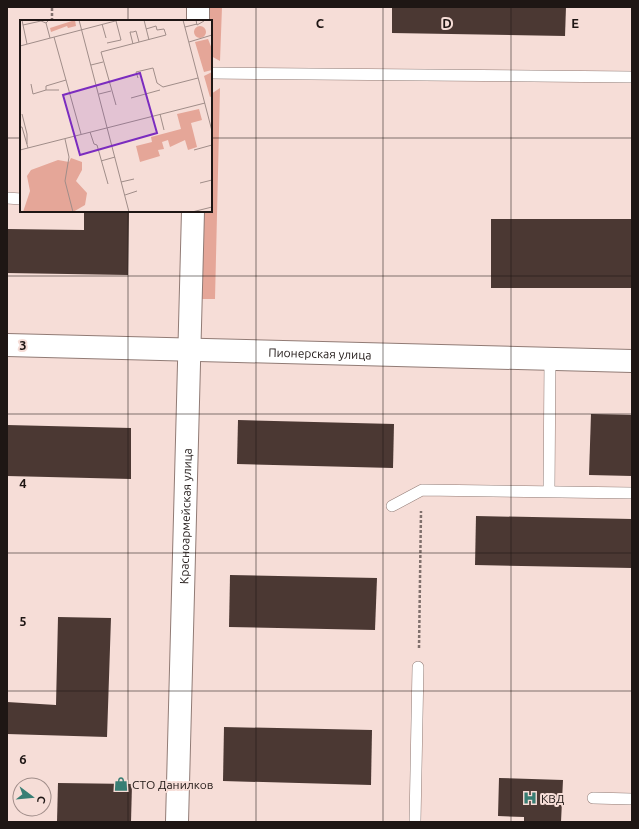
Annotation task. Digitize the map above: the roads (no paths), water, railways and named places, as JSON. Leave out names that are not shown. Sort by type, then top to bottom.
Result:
[{"type":"street","points":[[198,7],[198,20]]},
{"type":"street","name":"Красноармейская улица","points":[[177,822],[193,212]]},
{"type":"street","name":"Пионерская улица","points":[[7,345],[632,361]]},
{"type":"lane","points":[[212,73],[632,77]]},
{"type":"lane","points":[[7,198],[20,199]]},
{"type":"lane","points":[[549,491],[550,359]]},
{"type":"lane","points":[[392,506],[422,490],[632,493]]},
{"type":"lane","points":[[415,822],[418,667]]},
{"type":"lane","points":[[593,798],[632,799]]},
{"type":"place","name":"СТО Данилков","points":[[121,784]]},
{"type":"place","name":"КВД","points":[[530,798]]}]
